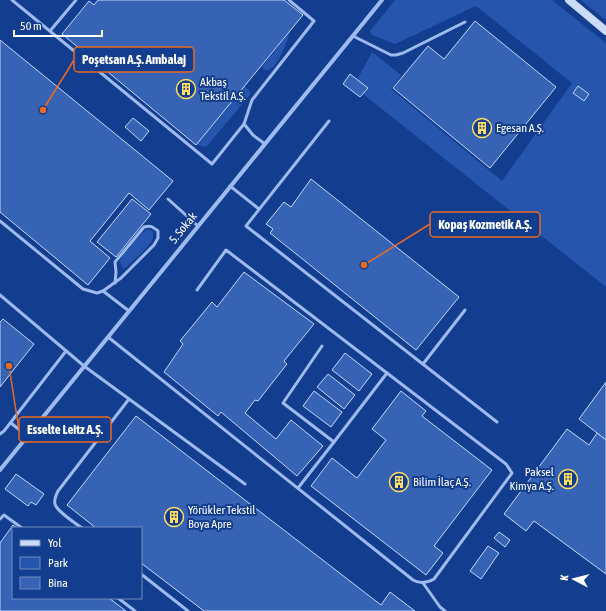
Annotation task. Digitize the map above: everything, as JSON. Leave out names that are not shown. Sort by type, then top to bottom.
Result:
[{"type":"main road","points":[[569,0],[606,31]]},
{"type":"street","name":"5. Sokak","points":[[0,470],[382,0]]},
{"type":"lane","points":[[12,0],[212,164],[244,124],[252,100],[314,21],[289,0]]},
{"type":"lane","points":[[50,31],[76,0]]},
{"type":"lane","points":[[353,36],[391,55],[396,55],[414,48],[465,22]]},
{"type":"lane","points":[[329,121],[246,226],[497,422]]},
{"type":"lane","points":[[244,124],[253,135],[265,144]]},
{"type":"lane","points":[[230,186],[259,209]]},
{"type":"lane","points":[[168,199],[198,226]]},
{"type":"lane","points":[[0,221],[84,289],[97,293],[115,283],[154,245],[158,238],[158,231],[153,227],[149,225],[144,227],[114,262],[116,272],[115,283]]},
{"type":"lane","points":[[108,337],[414,580],[423,583],[434,579],[512,473],[506,464],[226,250],[196,290]]},
{"type":"lane","points":[[103,291],[129,311]]},
{"type":"lane","points":[[0,295],[84,366],[245,484]]},
{"type":"lane","points":[[423,364],[465,310]]},
{"type":"lane","points":[[322,346],[283,403],[334,442]]},
{"type":"lane","points":[[0,434],[11,423],[66,351]]},
{"type":"lane","points":[[298,488],[387,373]]},
{"type":"lane","points":[[81,527],[57,508],[54,504],[55,499],[58,492],[129,399]]},
{"type":"lane","points":[[11,423],[27,436]]},
{"type":"lane","points":[[0,520],[4,515],[21,527]]},
{"type":"lane","points":[[142,575],[188,611]]},
{"type":"lane","points":[[423,583],[440,607],[445,611]]},
{"type":"lane","points":[[119,599],[135,611]]},
{"type":"green space","points":[[395,0],[552,0],[606,43],[606,287],[363,94],[367,88],[357,80],[372,52],[401,75],[391,89],[502,181],[572,83],[476,6],[395,44],[372,35],[370,31]]},
{"type":"green space","points":[[581,0],[606,0],[606,20],[589,7]]},
{"type":"green space","points":[[291,30],[282,53],[275,65],[271,69],[264,69],[262,67]]},
{"type":"green space","points":[[244,86],[250,91],[250,95],[207,146],[203,147],[196,144]]},
{"type":"green space","points":[[148,229],[153,231],[153,238],[151,242],[140,255],[124,269],[120,263],[122,256],[139,236]]},
{"type":"building","name":"Akbaş Tekstil A.Ş.","points":[[98,0],[284,0],[303,15],[196,145],[62,34],[89,1],[94,5]]},
{"type":"building","name":"Egesan A.Ş.","points":[[475,21],[556,87],[490,168],[393,88],[428,46],[444,59]]},
{"type":"building","points":[[0,40],[173,181],[149,210],[129,193],[90,241],[110,258],[88,285],[0,212]]},
{"type":"building","points":[[350,74],[368,88],[360,97],[343,84]]},
{"type":"building","points":[[578,86],[589,94],[584,101],[573,93]]},
{"type":"building","points":[[133,118],[149,131],[141,141],[125,127]]},
{"type":"building","points":[[311,179],[459,297],[416,350],[270,233],[273,229],[266,224],[284,202],[291,207]]},
{"type":"building","points":[[132,199],[151,214],[116,257],[97,242]]},
{"type":"building","points":[[244,272],[314,324],[284,361],[287,364],[258,401],[255,400],[245,413],[276,439],[291,420],[323,446],[297,476],[221,412],[218,416],[164,372],[183,344],[180,341],[212,302],[217,307]]},
{"type":"building","points":[[3,319],[34,344],[0,387],[0,322]]},
{"type":"building","points":[[345,353],[372,374],[359,391],[332,370]]},
{"type":"building","points":[[328,374],[355,395],[344,409],[317,387]]},
{"type":"building","points":[[606,382],[606,440],[579,419]]},
{"type":"building","points":[[314,391],[342,412],[331,427],[303,406]]},
{"type":"building","name":"Bilim İlaç A.Ş.","points":[[401,391],[426,411],[422,416],[492,470],[434,546],[443,553],[426,575],[311,486],[332,458],[357,478],[386,440],[372,429]]},
{"type":"building","name":"Yörükler Tekstil Boya Apre","points":[[136,416],[381,605],[390,592],[415,611],[204,611],[142,564],[142,527],[95,527],[67,505]]},
{"type":"building","name":"Paksel Kimya A.Ş.","points":[[567,429],[589,445],[597,433],[606,440],[606,574],[534,521],[526,531],[504,514]]},
{"type":"building","points":[[16,474],[44,494],[36,505],[31,502],[28,506],[5,489]]},
{"type":"building","points":[[13,525],[16,527],[12,527],[12,599],[110,599],[126,611],[0,611],[0,543]]},
{"type":"building","points":[[499,532],[510,540],[505,547],[494,538]]},
{"type":"building","points":[[488,546],[499,553],[481,579],[470,571]]},
{"type":"place","name":"Akbaş Tekstil A.Ş.","points":[[186,89]]},
{"type":"place","name":"Poşetsan A.Ş. Ambalaj","points":[[43,110]]},
{"type":"place","name":"Egesan A.Ş.","points":[[482,128]]},
{"type":"place","name":"Kopaş Kozmetik A.Ş.","points":[[364,265]]},
{"type":"place","name":"Esselte Leitz A.Ş.","points":[[9,366]]},
{"type":"place","name":"Paksel Kimya A.Ş.","points":[[568,479]]},
{"type":"place","name":"Bilim İlaç A.Ş.","points":[[399,482]]},
{"type":"place","name":"Yörükler Tekstil Boya Apre","points":[[174,517]]}]
